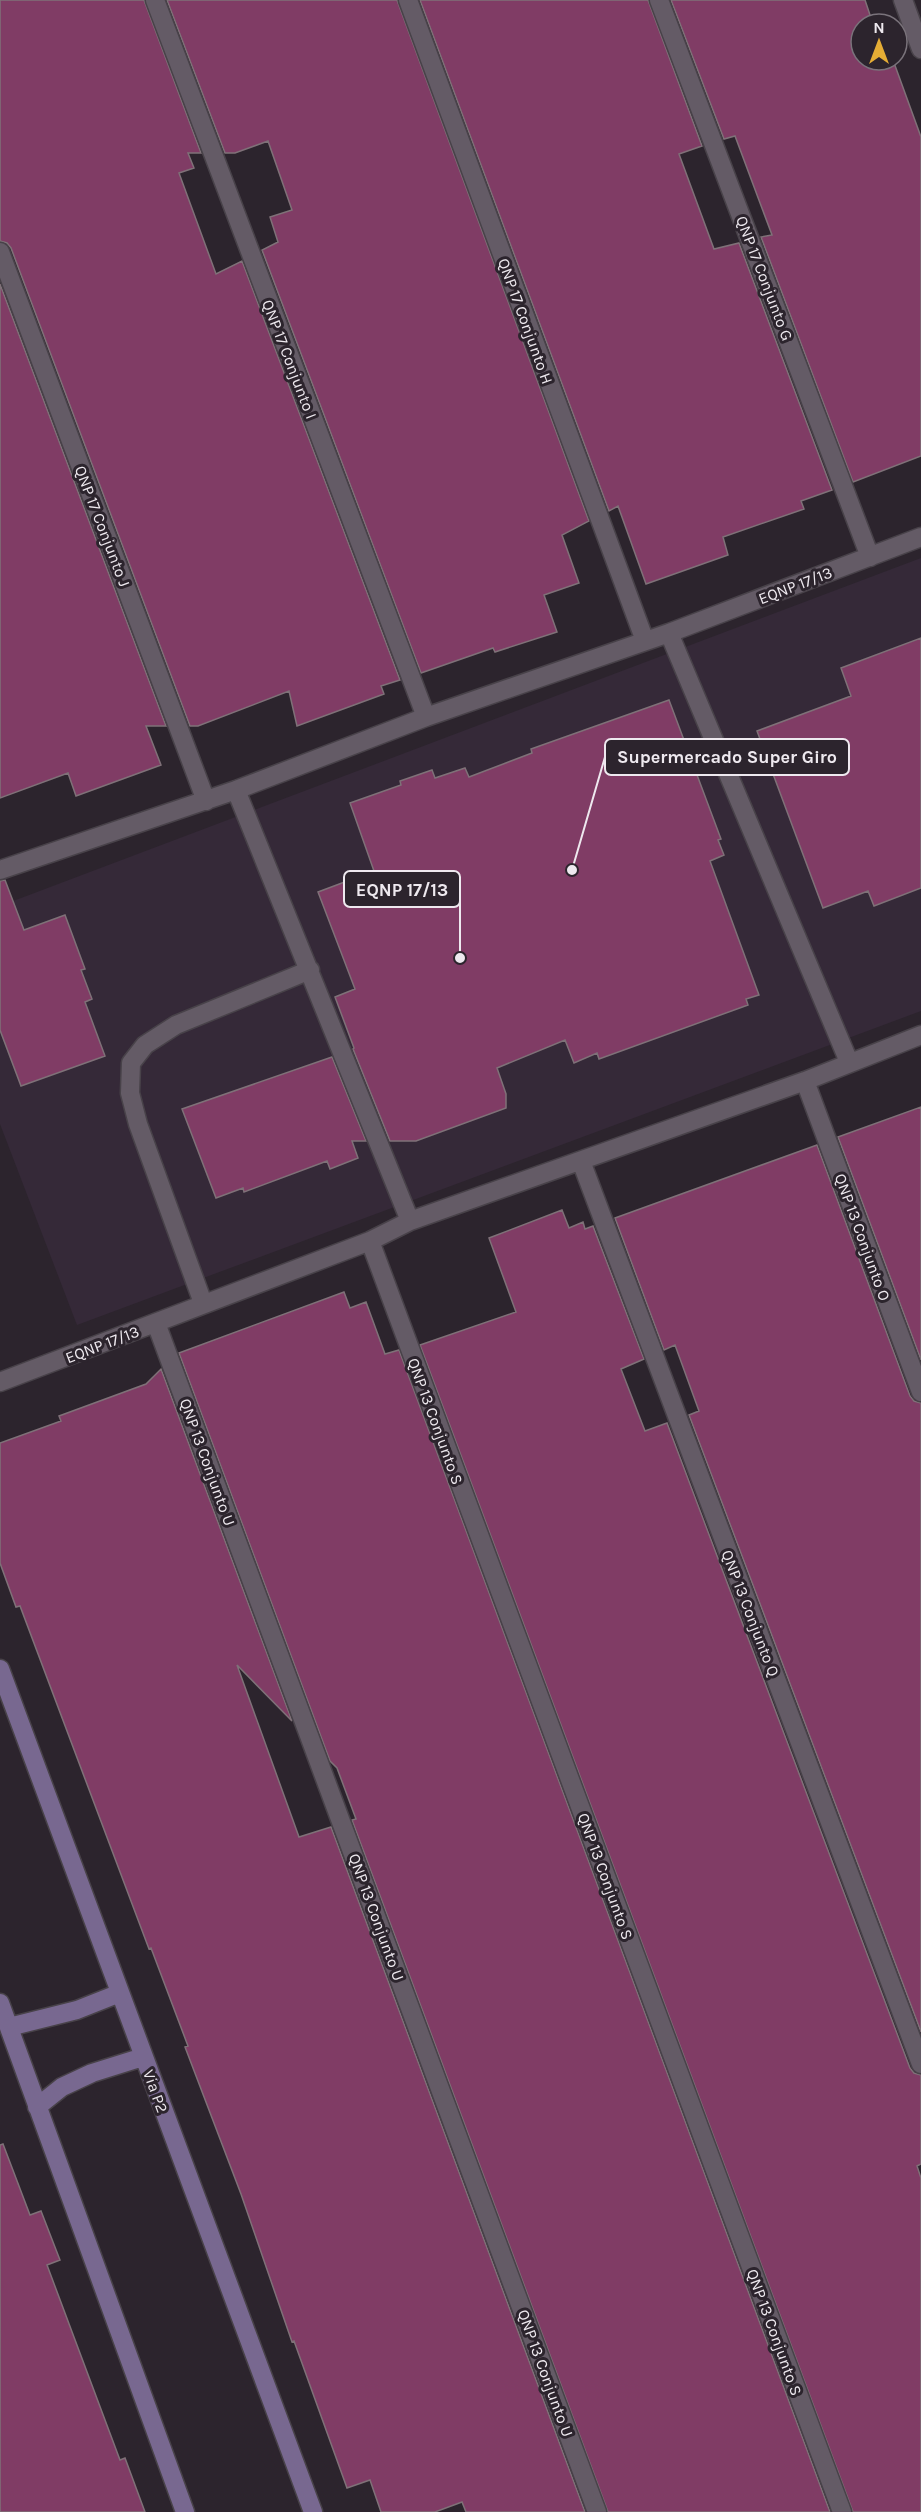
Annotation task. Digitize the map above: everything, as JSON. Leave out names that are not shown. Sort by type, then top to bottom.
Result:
[{"type":"main road","name":"Via P2","points":[[0,1669],[313,2512]]},
{"type":"main road","points":[[9,2027],[77,2010],[120,1993]]},
{"type":"main road","points":[[0,2002],[185,2512]]},
{"type":"main road","points":[[37,2107],[62,2086],[92,2073],[143,2057]]},
{"type":"street","name":"QNP 17 Conjunto I","points":[[155,0],[426,717]]},
{"type":"street","name":"QNP 17 Conjunto H","points":[[408,0],[645,641]]},
{"type":"street","name":"QNP 17 Conjunto G","points":[[659,0],[870,557]]},
{"type":"street","points":[[903,0],[921,49]]},
{"type":"street","name":"QNP 17 Conjunto J","points":[[0,252],[206,801]]},
{"type":"street","name":"EQNP 17/13","points":[[0,870],[237,790],[426,717],[669,633],[921,537]]},
{"type":"street","points":[[669,633],[849,1062]]},
{"type":"street","points":[[237,790],[410,1221]]},
{"type":"street","points":[[203,1303],[138,1124],[130,1093],[131,1063],[145,1045],[176,1025],[310,970]]},
{"type":"street","name":"EQNP 17/13","points":[[0,1382],[370,1241],[410,1221],[806,1081],[921,1035]]},
{"type":"street","name":"QNP 13 Conjunto O","points":[[806,1081],[921,1392]]},
{"type":"street","name":"QNP 13 Conjunto Q","points":[[581,1161],[921,2064]]},
{"type":"street","name":"QNP 13 Conjunto S","points":[[370,1241],[842,2512]]},
{"type":"street","name":"QNP 13 Conjunto U","points":[[156,1323],[597,2512]]},
{"type":"shaded area","points":[[921,558],[921,1011],[77,1325],[0,1124],[0,906]]},
{"type":"building","points":[[0,0],[144,0],[201,153],[188,153],[194,168],[179,173],[216,274],[242,261],[400,680],[381,686],[384,694],[297,726],[289,691],[198,726],[190,726],[11,248],[7,243],[0,241]]},
{"type":"building","points":[[167,0],[397,0],[589,521],[562,535],[579,583],[544,595],[557,632],[495,652],[493,648],[421,673],[262,250],[278,242],[270,217],[292,210],[268,141],[235,153],[225,153]]},
{"type":"building","points":[[420,0],[648,0],[702,146],[679,154],[714,249],[739,243],[832,490],[801,501],[804,509],[723,537],[728,555],[646,584],[618,506],[609,511]]},
{"type":"building","points":[[671,0],[865,0],[869,12],[849,12],[849,72],[897,72],[921,137],[921,456],[853,482],[761,237],[772,235],[735,136],[724,139]]},
{"type":"building","points":[[0,284],[166,726],[146,726],[161,765],[76,796],[68,773],[0,798]]},
{"type":"building","points":[[921,638],[921,888],[874,906],[868,891],[823,908],[757,731],[851,696],[841,668]]},
{"type":"building","points":[[669,700],[721,839],[718,840],[724,855],[710,861],[759,995],[746,999],[748,1005],[599,1059],[597,1053],[574,1063],[565,1040],[497,1068],[506,1094],[506,1108],[416,1141],[390,1141],[335,997],[355,989],[318,892],[374,871],[350,803],[401,785],[400,781],[432,770],[435,778],[465,768],[469,777],[532,753],[531,749]]},
{"type":"building","points":[[5,880],[24,930],[65,915],[85,969],[81,970],[92,999],[85,1002],[105,1056],[21,1086],[0,1030],[0,881]]},
{"type":"building","points":[[332,1057],[366,1141],[352,1141],[358,1158],[330,1169],[327,1161],[244,1192],[243,1188],[216,1198],[182,1109]]},
{"type":"building","points":[[921,1107],[921,1360],[838,1137]]},
{"type":"building","points":[[817,1145],[910,1396],[914,1401],[921,1403],[921,2032],[689,1415],[699,1411],[675,1345],[664,1350],[615,1218]]},
{"type":"building","points":[[562,1210],[569,1228],[583,1222],[585,1229],[593,1226],[644,1359],[621,1369],[645,1431],[667,1423],[910,2068],[914,2073],[921,2075],[921,2164],[917,2166],[921,2178],[921,2512],[853,2512],[420,1345],[516,1312],[489,1238]]},
{"type":"building","points":[[344,1292],[350,1308],[366,1302],[385,1354],[399,1350],[830,2512],[608,2512],[352,1820],[356,1819],[337,1768],[330,1761],[179,1353]]},
{"type":"building","points":[[161,1369],[292,1721],[237,1665],[299,1837],[331,1827],[585,2512],[466,2512],[462,2502],[435,2512],[381,2512],[370,2480],[347,2488],[294,2341],[292,2342],[241,2194],[185,2047],[188,2046],[151,1948],[149,1949],[20,1606],[16,1607],[0,1563],[0,1443],[61,1421],[59,1416],[146,1384]]},
{"type":"building","points":[[3,2144],[30,2215],[41,2211],[60,2260],[47,2265],[120,2460],[125,2458],[145,2512],[0,2512],[0,2145]]},
{"type":"place","name":"Supermercado Super Giro","points":[[572,870]]},
{"type":"place","name":"EQNP 17/13","points":[[460,958]]}]
